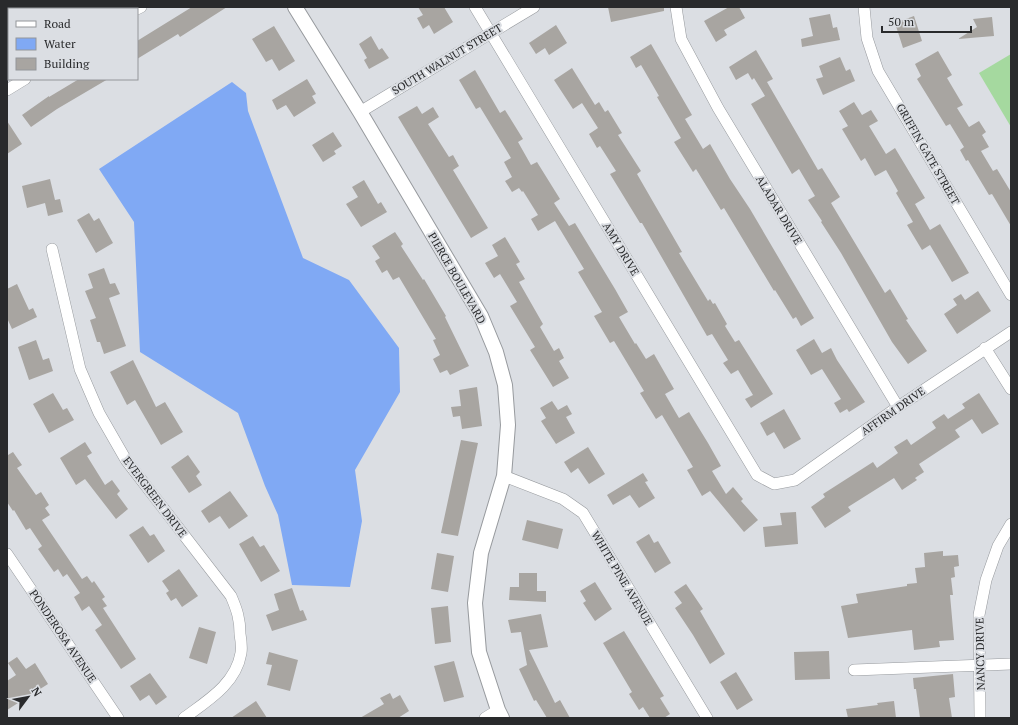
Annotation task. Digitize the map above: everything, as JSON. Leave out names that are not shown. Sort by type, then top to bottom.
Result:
[{"type":"street","name":"PIERCE BOULEVARD","points":[[295,7],[360,112],[481,316],[496,352],[505,385],[508,425],[504,476],[481,553],[475,602],[479,652],[500,714]]},
{"type":"street","name":"AMY DRIVE","points":[[475,7],[757,475],[774,484]]},
{"type":"street","name":"SOUTH WALNUT STREET","points":[[360,112],[534,7]]},
{"type":"street","name":"ALADAR DRIVE","points":[[676,7],[681,39],[718,108],[898,407]]},
{"type":"street","name":"GRIFFIN GATE STREET","points":[[864,7],[867,38],[878,71],[1011,295]]},
{"type":"street","points":[[7,90],[23,80]]},
{"type":"street","name":"EVERGREEN DRIVE","points":[[52,249],[80,369],[99,413],[126,460],[231,596],[238,611],[242,651],[232,676],[214,696],[184,718]]},
{"type":"street","name":"AFFIRM DRIVE","points":[[774,484],[795,480],[898,407],[1011,332]]},
{"type":"street","points":[[985,348],[1011,389]]},
{"type":"street","name":"WHITE PINE AVENUE","points":[[504,476],[563,499],[583,513],[707,718]]},
{"type":"street","name":"NANCY DRIVE","points":[[980,718],[979,615],[986,580],[998,546],[1011,524]]},
{"type":"street","name":"PONDEROSA AVENUE","points":[[7,554],[118,718]]},
{"type":"street","points":[[854,670],[1011,664]]},
{"type":"street","points":[[485,718],[500,714]]},
{"type":"green space","points":[[1011,54],[1011,127],[979,73]]},
{"type":"water","points":[[232,82],[246,93],[248,111],[303,258],[349,280],[399,348],[400,392],[355,470],[362,521],[350,587],[292,585],[278,515],[265,486],[238,413],[140,352],[134,222],[99,169]]},
{"type":"building","points":[[192,7],[227,7],[180,37],[178,34],[138,58],[138,40]]},
{"type":"building","points":[[418,7],[444,7],[453,22],[434,34],[429,25],[423,29],[417,18],[423,15]]},
{"type":"building","points":[[608,7],[664,7],[664,11],[611,22]]},
{"type":"building","points":[[729,7],[739,7],[745,18],[724,30],[727,35],[716,42],[704,21]]},
{"type":"building","points":[[830,14],[833,28],[837,27],[840,40],[802,47],[801,39],[813,36],[809,18]]},
{"type":"building","points":[[914,16],[922,41],[903,48],[895,23]]},
{"type":"building","points":[[992,17],[994,36],[958,39],[977,27],[973,19]]},
{"type":"building","points":[[556,25],[567,43],[549,55],[545,48],[536,54],[529,43]]},
{"type":"building","points":[[274,26],[295,61],[279,71],[272,59],[266,62],[252,39]]},
{"type":"building","points":[[371,36],[379,50],[382,48],[389,58],[369,69],[364,60],[367,58],[359,44]]},
{"type":"building","points":[[651,44],[692,115],[685,119],[703,149],[710,144],[814,318],[801,326],[796,317],[793,319],[775,290],[774,291],[724,208],[721,210],[696,169],[693,172],[674,142],[681,138],[657,97],[659,96],[641,65],[636,68],[630,57]]},
{"type":"building","points":[[756,50],[773,79],[767,82],[818,170],[822,168],[840,197],[831,203],[885,293],[890,289],[908,319],[906,320],[927,351],[908,364],[892,342],[841,253],[808,200],[815,196],[799,169],[792,174],[751,104],[765,96],[754,78],[752,80],[748,73],[736,80],[729,67]]},
{"type":"building","points":[[938,51],[952,75],[947,78],[963,105],[957,108],[969,127],[979,121],[986,132],[982,135],[989,147],[981,151],[993,171],[997,169],[1011,192],[1011,226],[992,194],[989,195],[968,160],[966,161],[960,150],[964,147],[950,124],[946,126],[917,79],[921,76],[915,64]]},
{"type":"building","points":[[840,57],[846,71],[850,69],[855,81],[823,95],[816,79],[823,77],[819,66]]},
{"type":"building","points":[[572,68],[595,105],[599,102],[605,112],[608,110],[622,133],[618,135],[641,171],[637,174],[682,252],[679,253],[708,301],[710,299],[713,304],[715,303],[727,324],[725,326],[735,342],[739,340],[773,394],[751,408],[745,399],[753,395],[738,370],[731,374],[723,363],[728,360],[712,334],[707,336],[642,223],[640,223],[610,174],[616,171],[600,146],[597,148],[589,134],[598,128],[582,103],[573,109],[554,80]]},
{"type":"building","points":[[475,70],[500,113],[505,110],[523,139],[518,142],[531,165],[537,162],[560,199],[554,203],[569,226],[575,223],[615,289],[628,312],[619,317],[635,344],[636,343],[646,359],[654,354],[674,389],[665,394],[679,418],[689,412],[708,443],[721,466],[712,471],[726,494],[733,487],[743,499],[741,501],[758,520],[744,532],[710,491],[702,496],[687,470],[693,467],[662,415],[656,419],[640,393],[644,391],[614,341],[610,343],[594,316],[602,312],[578,272],[584,269],[555,221],[538,231],[531,219],[538,215],[523,191],[522,192],[519,188],[512,192],[505,181],[512,177],[504,162],[511,158],[480,107],[476,109],[459,80]]},
{"type":"building","points":[[307,79],[316,94],[312,96],[316,103],[294,117],[286,105],[277,110],[272,100]]},
{"type":"building","points":[[77,80],[106,80],[57,109],[31,127],[22,115]]},
{"type":"building","points":[[854,102],[862,115],[871,110],[878,121],[869,126],[886,154],[895,148],[925,198],[915,204],[930,230],[940,224],[969,273],[952,282],[930,245],[922,250],[907,225],[913,222],[896,193],[898,191],[886,170],[875,176],[865,158],[861,161],[842,129],[848,126],[839,111]]},
{"type":"building","points":[[417,106],[422,114],[433,107],[439,117],[428,124],[449,157],[453,155],[459,166],[453,170],[488,228],[471,238],[398,117]]},
{"type":"building","points":[[7,121],[22,144],[7,154]]},
{"type":"building","points":[[333,132],[342,146],[334,151],[336,154],[323,162],[312,145]]},
{"type":"building","points":[[50,179],[55,200],[60,199],[63,212],[48,216],[45,203],[27,208],[22,186]]},
{"type":"building","points":[[364,180],[378,204],[381,202],[387,212],[361,227],[346,204],[358,197],[352,187]]},
{"type":"building","points":[[89,213],[94,221],[99,218],[113,243],[96,253],[77,220]]},
{"type":"building","points":[[395,232],[403,244],[401,246],[423,280],[424,279],[446,316],[445,317],[469,366],[450,375],[447,370],[440,373],[433,359],[440,355],[433,340],[436,339],[399,277],[393,280],[387,270],[382,273],[375,261],[380,258],[372,246]]},
{"type":"building","points":[[505,237],[520,262],[516,264],[525,279],[519,282],[543,324],[540,327],[554,351],[559,348],[564,358],[559,361],[569,378],[553,387],[530,350],[535,347],[510,306],[517,302],[500,274],[494,278],[485,263],[498,256],[492,245]]},
{"type":"building","points":[[104,268],[110,284],[115,283],[120,294],[109,298],[126,346],[104,354],[100,342],[97,342],[90,320],[96,318],[85,291],[93,288],[88,274]]},
{"type":"building","points":[[17,284],[29,310],[33,308],[37,317],[12,329],[7,318],[7,289]]},
{"type":"building","points":[[978,291],[991,311],[957,334],[944,314],[957,305],[953,299],[961,294],[965,300]]},
{"type":"building","points":[[814,339],[822,353],[831,348],[837,360],[865,402],[849,412],[847,409],[840,413],[834,403],[841,399],[822,369],[811,375],[796,350]]},
{"type":"building","points":[[36,340],[43,360],[49,358],[53,371],[29,380],[18,347]]},
{"type":"building","points":[[133,360],[156,407],[165,402],[183,432],[161,445],[135,400],[127,405],[110,372]]},
{"type":"building","points":[[477,387],[482,426],[462,429],[460,416],[453,417],[451,407],[461,406],[459,390]]},
{"type":"building","points":[[53,393],[63,410],[67,408],[74,420],[49,433],[33,404]]},
{"type":"building","points":[[979,393],[999,424],[982,434],[972,419],[955,430],[960,437],[919,464],[924,472],[915,478],[917,480],[902,490],[894,478],[848,507],[851,511],[825,528],[811,507],[825,497],[823,494],[873,462],[877,468],[898,453],[894,447],[907,439],[911,445],[936,428],[932,422],[944,414],[948,419],[965,408],[962,404]]},
{"type":"building","points":[[552,401],[558,410],[567,405],[572,414],[566,417],[575,433],[556,444],[541,421],[546,418],[540,408]]},
{"type":"building","points":[[784,409],[801,439],[784,449],[774,432],[767,436],[760,423]]},
{"type":"building","points":[[461,440],[478,443],[458,536],[441,533]]},
{"type":"building","points":[[85,442],[92,453],[87,456],[105,485],[112,480],[120,491],[117,494],[128,509],[116,519],[85,479],[76,485],[60,458]]},
{"type":"building","points":[[588,447],[605,474],[589,484],[578,468],[571,473],[564,462]]},
{"type":"building","points":[[13,452],[22,465],[17,468],[36,495],[41,492],[49,505],[45,508],[50,515],[42,520],[82,579],[87,576],[92,583],[94,581],[105,597],[102,599],[107,606],[103,608],[136,659],[121,669],[95,630],[102,625],[89,606],[82,611],[74,597],[80,593],[67,574],[63,577],[58,569],[54,572],[38,549],[42,546],[30,528],[26,530],[14,510],[13,511],[7,502],[7,454],[8,455]]},
{"type":"building","points":[[188,455],[200,472],[196,476],[202,485],[189,493],[171,467]]},
{"type":"building","points":[[643,473],[648,481],[645,482],[655,498],[639,508],[630,495],[613,505],[607,495]]},
{"type":"building","points":[[230,491],[248,516],[229,529],[220,516],[209,523],[201,511]]},
{"type":"building","points":[[796,512],[798,544],[765,547],[763,527],[782,525],[780,513]]},
{"type":"building","points":[[527,520],[563,529],[558,549],[522,540]]},
{"type":"building","points":[[143,526],[150,536],[154,534],[165,551],[148,563],[129,535]]},
{"type":"building","points":[[649,534],[654,543],[658,541],[671,563],[655,573],[636,542]]},
{"type":"building","points":[[253,536],[260,547],[264,545],[280,571],[261,582],[239,544]]},
{"type":"building","points":[[943,551],[943,556],[958,555],[959,566],[954,567],[955,577],[951,578],[953,595],[950,595],[954,640],[939,641],[940,647],[914,650],[912,630],[848,638],[841,606],[858,603],[856,594],[917,583],[915,568],[925,567],[924,553]]},
{"type":"building","points":[[437,553],[454,556],[448,592],[431,589]]},
{"type":"building","points":[[179,569],[198,596],[182,607],[176,598],[171,601],[166,593],[169,591],[162,581]]},
{"type":"building","points":[[519,573],[537,573],[537,591],[546,591],[546,602],[509,600],[510,587],[519,587]]},
{"type":"building","points":[[595,582],[612,609],[595,621],[583,603],[586,601],[580,591]]},
{"type":"building","points":[[686,584],[703,609],[700,611],[725,654],[710,664],[675,608],[682,603],[674,592]]},
{"type":"building","points":[[292,588],[300,611],[303,610],[307,620],[272,631],[266,615],[279,610],[274,594]]},
{"type":"building","points":[[448,606],[451,642],[435,644],[431,608]]},
{"type":"building","points":[[541,614],[548,647],[529,650],[555,703],[560,700],[570,718],[547,718],[536,700],[534,701],[519,669],[527,665],[521,632],[511,633],[508,620]]},
{"type":"building","points":[[199,627],[216,632],[207,664],[189,658]]},
{"type":"building","points":[[624,631],[664,696],[660,698],[670,714],[664,718],[650,718],[643,707],[639,710],[629,694],[632,692],[603,643]]},
{"type":"building","points":[[829,651],[830,679],[795,680],[794,652]]},
{"type":"building","points":[[269,652],[298,660],[290,691],[267,685],[272,665],[266,664]]},
{"type":"building","points":[[17,657],[26,669],[35,663],[48,684],[7,710],[7,681],[16,675],[8,663]]},
{"type":"building","points":[[454,661],[464,697],[444,702],[434,666]]},
{"type":"building","points":[[736,672],[753,700],[737,710],[720,682]]},
{"type":"building","points":[[150,673],[167,697],[156,705],[149,695],[140,701],[130,686]]},
{"type":"building","points":[[953,674],[955,697],[949,698],[952,718],[920,718],[913,678]]},
{"type":"building","points":[[390,693],[393,699],[400,695],[409,711],[398,718],[360,718],[384,704],[380,698]]},
{"type":"building","points":[[256,701],[267,718],[231,718]]},
{"type":"building","points":[[894,701],[896,718],[848,718],[846,709],[878,705],[877,703]]}]
